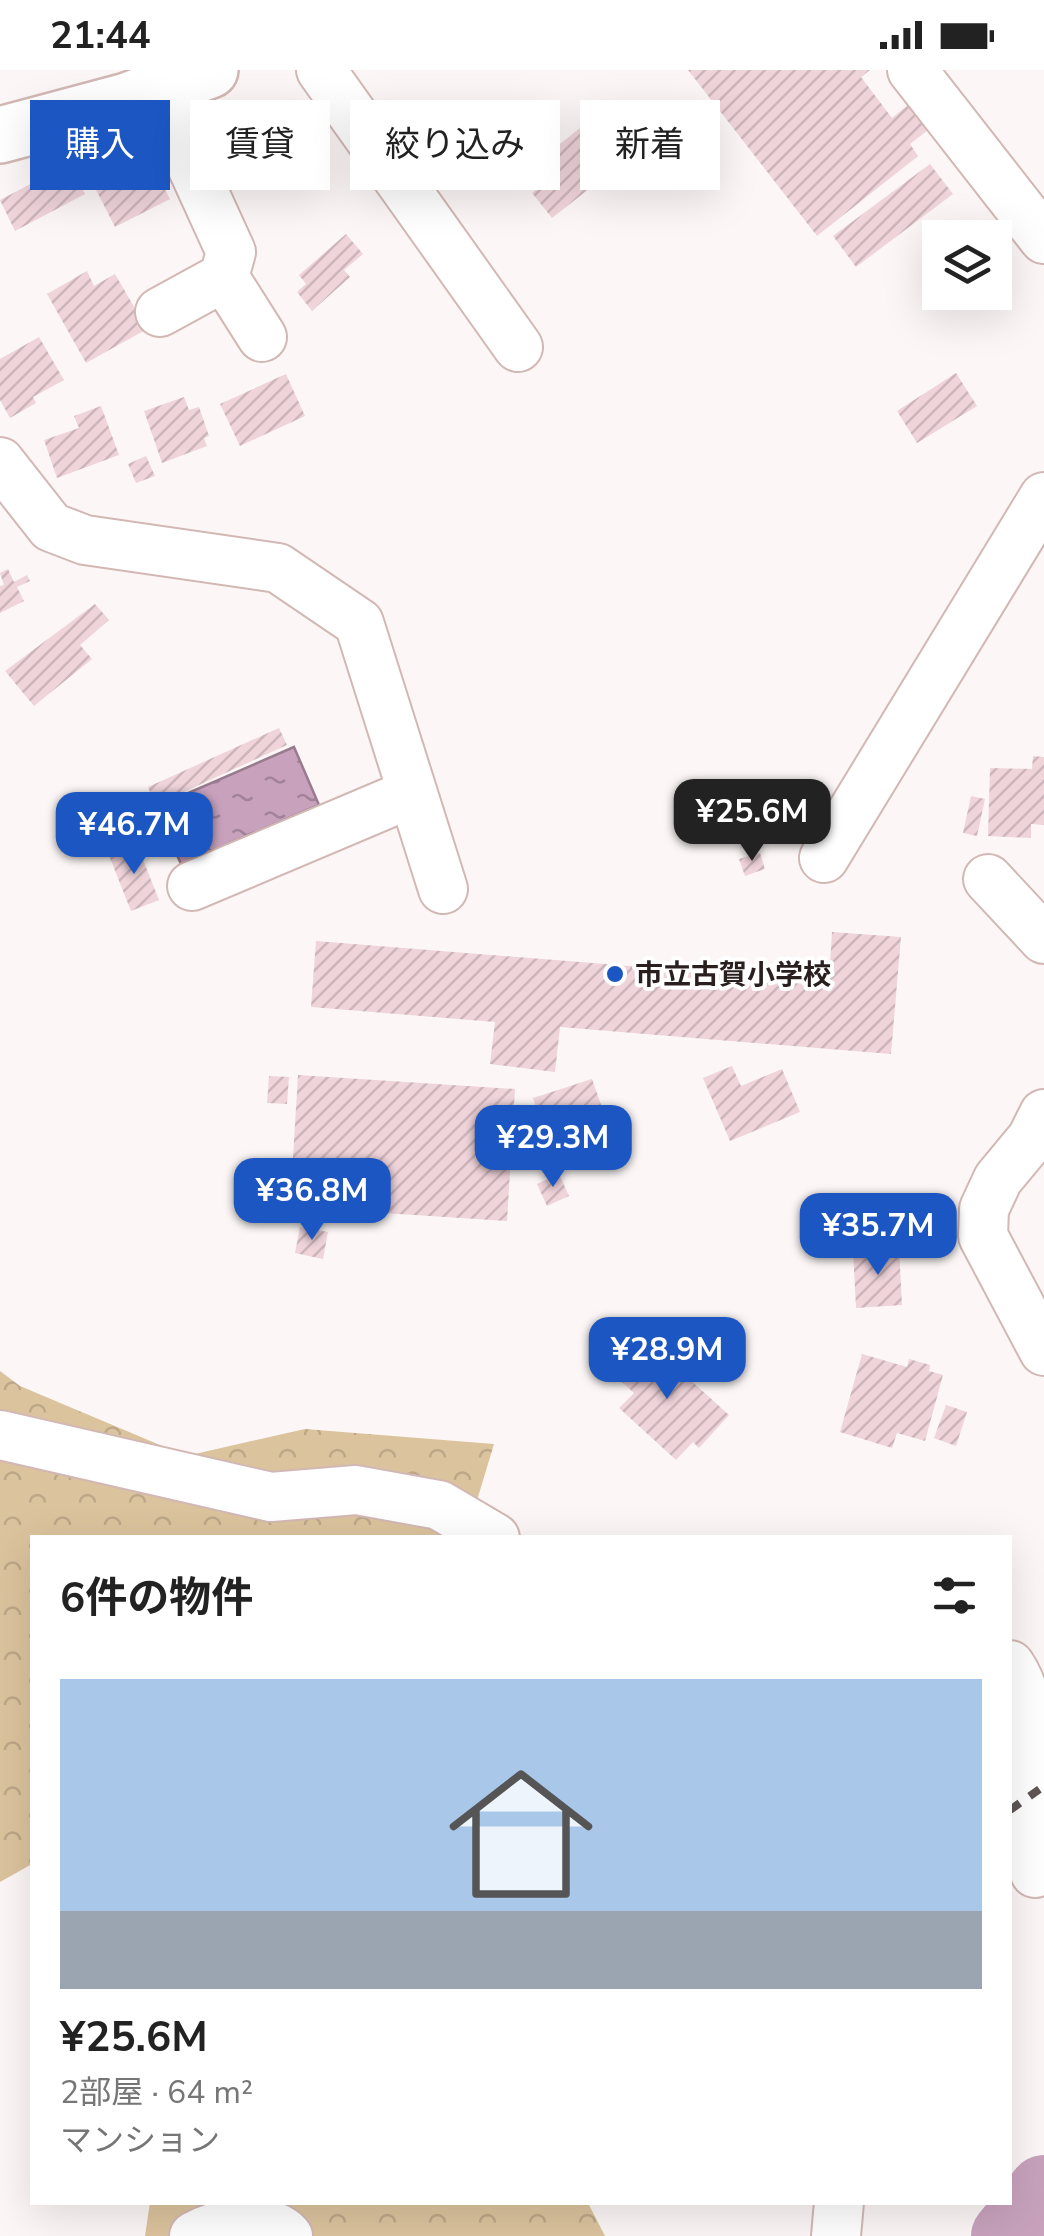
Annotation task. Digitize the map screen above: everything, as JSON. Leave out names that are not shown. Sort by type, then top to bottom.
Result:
[{"type":"highway","points":[[0,135],[157,90],[210,70]]},
{"type":"street","points":[[320,70],[518,347]]},
{"type":"street","points":[[912,70],[1044,239]]},
{"type":"street","points":[[157,90],[232,252],[224,276],[160,312]]},
{"type":"street","points":[[224,276],[262,336]]},
{"type":"street","points":[[0,462],[51,527],[86,540],[278,568],[359,623],[443,889]]},
{"type":"street","points":[[824,858],[1044,498]]},
{"type":"street","points":[[192,886],[412,793]]},
{"type":"street","points":[[988,879],[1044,938]]},
{"type":"street","points":[[1044,1114],[1032,1138],[998,1179],[984,1209],[983,1236],[1044,1351]]},
{"type":"street","points":[[0,1435],[271,1498],[356,1490],[439,1505],[491,1535]]},
{"type":"street","points":[[1012,1667],[1026,1684],[1034,1724],[1030,1875]]},
{"type":"street","points":[[836,2236],[839,2205]]},
{"type":"street","points":[[194,2236],[240,2221],[282,2230],[288,2236]]},
{"type":"green space","points":[[0,1371],[20,1386],[186,1456],[305,1429],[494,1444],[467,1535],[30,1535],[30,1865],[0,1882]]},
{"type":"green space","points":[[150,2205],[589,2205],[605,2236],[145,2236]]},
{"type":"water","points":[[294,747],[319,805],[181,864],[156,807]]},
{"type":"building","points":[[688,70],[870,70],[861,77],[892,118],[908,105],[928,130],[910,144],[918,156],[817,236],[720,111],[720,100],[711,100]]},
{"type":"building","points":[[580,128],[580,190],[588,190],[552,218],[532,193],[560,190],[560,144]]},
{"type":"building","points":[[930,164],[953,194],[856,267],[833,236]]},
{"type":"building","points":[[30,184],[30,190],[83,190],[85,194],[15,231],[0,200]]},
{"type":"building","points":[[96,190],[165,190],[170,199],[115,227]]},
{"type":"building","points":[[346,234],[363,254],[344,270],[350,277],[312,311],[297,292],[306,284],[299,275]]},
{"type":"building","points":[[87,271],[94,286],[115,274],[147,329],[86,363],[47,294]]},
{"type":"building","points":[[39,337],[64,380],[33,397],[36,403],[10,418],[0,400],[0,359]]},
{"type":"building","points":[[956,373],[977,406],[917,443],[897,411]]},
{"type":"building","points":[[286,374],[305,416],[240,446],[220,404]]},
{"type":"building","points":[[184,397],[189,410],[199,407],[209,436],[204,438],[207,446],[162,463],[144,411]]},
{"type":"building","points":[[101,406],[119,455],[57,478],[44,440],[79,428],[74,416]]},
{"type":"building","points":[[146,456],[155,476],[136,483],[128,464]]},
{"type":"building","points":[[8,569],[14,582],[27,575],[30,581],[17,587],[24,601],[0,613],[0,586],[4,585],[0,573]]},
{"type":"building","points":[[95,604],[109,620],[80,645],[92,659],[34,706],[5,671]]},
{"type":"building","points":[[279,728],[287,745],[155,805],[148,787]]},
{"type":"building","points":[[1033,756],[1044,757],[1044,825],[1031,824],[1031,838],[988,836],[990,768],[1032,769]]},
{"type":"building","points":[[971,796],[985,799],[977,836],[963,833]]},
{"type":"building","points":[[120,801],[131,826],[102,839],[91,814]]},
{"type":"building","points":[[136,842],[159,900],[131,911],[108,853]]},
{"type":"building","points":[[760,853],[765,869],[745,876],[739,859]]},
{"type":"building","points":[[832,932],[901,937],[891,1054],[560,1027],[555,1072],[490,1064],[495,1022],[311,1007],[316,941],[829,982]]},
{"type":"building","points":[[732,1066],[741,1086],[782,1069],[800,1112],[730,1141],[703,1078]]},
{"type":"building","points":[[298,1075],[515,1089],[507,1221],[290,1207]]},
{"type":"building","points":[[269,1076],[289,1077],[287,1104],[267,1103]]},
{"type":"building","points":[[592,1079],[612,1136],[552,1156],[533,1098]]},
{"type":"building","points":[[559,1174],[569,1196],[547,1206],[537,1184]]},
{"type":"building","points":[[300,1227],[328,1232],[323,1259],[295,1253]]},
{"type":"building","points":[[899,1247],[902,1305],[856,1308],[853,1250]]},
{"type":"building","points":[[611,1328],[629,1347],[610,1365],[592,1345]]},
{"type":"building","points":[[645,1339],[729,1415],[699,1448],[693,1442],[676,1460],[619,1408],[634,1393],[613,1374]]},
{"type":"building","points":[[862,1354],[907,1367],[909,1359],[930,1365],[929,1371],[943,1375],[925,1441],[897,1433],[892,1448],[840,1432]]},
{"type":"building","points":[[946,1405],[967,1412],[956,1446],[934,1438]]},
{"type":"waterway","points":[[1007,2236],[1044,2191]]},
{"type":"railway","points":[[1012,1809],[1044,1786]]},
{"type":"place","name":"市立古賀小学校","points":[[615,974]]}]
